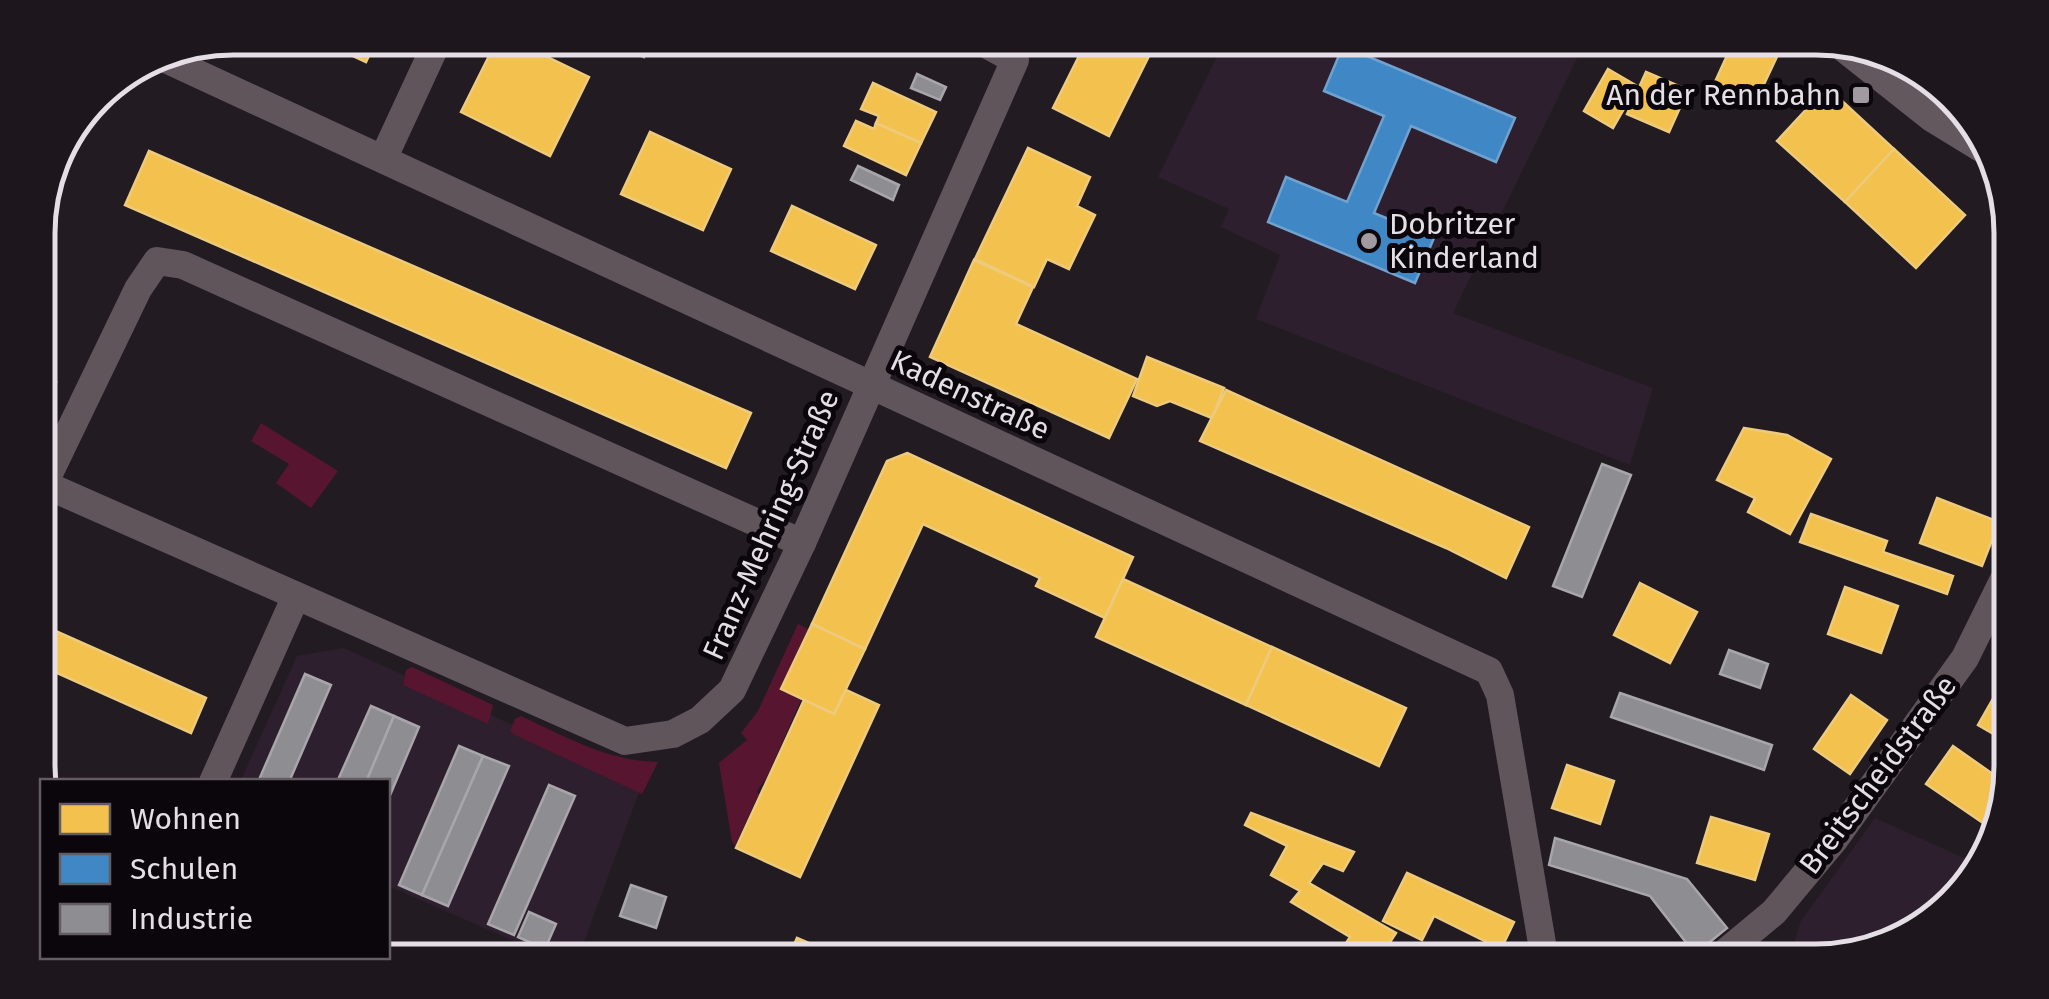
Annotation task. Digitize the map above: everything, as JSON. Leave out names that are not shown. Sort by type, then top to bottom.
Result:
[{"type":"main road","points":[[1871,64],[1960,129]]},
{"type":"street","points":[[383,159],[431,55]]},
{"type":"street","name":"Franz-Mehring-Straße","points":[[55,489],[625,740],[673,734],[700,720],[732,690],[802,543],[1015,60],[1006,55]]},
{"type":"street","name":"Kadenstraße","points":[[178,64],[1489,671],[1500,695],[1542,944]]},
{"type":"street","points":[[55,455],[138,289],[157,261],[183,265],[802,543]]},
{"type":"street","points":[[213,779],[296,596]]},
{"type":"street","name":"Breitscheidstraße","points":[[1735,944],[1774,912],[1834,840],[1965,658],[1994,599]]},
{"type":"shaded area","name":"Dobritzer Kinderland","points":[[1218,55],[1579,55],[1453,313],[1653,388],[1630,465],[1256,319],[1280,255],[1221,227],[1229,209],[1158,177]]},
{"type":"shaded area","points":[[261,423],[338,471],[311,508],[276,483],[289,464],[251,441]]},
{"type":"shaded area","points":[[798,624],[808,629],[781,689],[801,700],[735,846],[719,763],[747,740],[741,733],[758,711]]},
{"type":"shaded area","points":[[344,648],[642,784],[583,944],[521,944],[390,887],[390,779],[241,779],[297,656]]},
{"type":"shaded area","points":[[412,667],[493,705],[488,724],[403,685],[406,670]]},
{"type":"shaded area","points":[[521,716],[604,753],[658,762],[642,794],[515,735],[510,731],[515,719]]},
{"type":"shaded area","points":[[1875,818],[1967,859],[1942,892],[1924,907],[1873,935],[1828,944],[1794,944],[1801,921]]},
{"type":"building: Wohnen","points":[[351,55],[369,55],[366,62]]},
{"type":"building: Wohnen","points":[[490,55],[543,55],[589,77],[550,156],[461,112]]},
{"type":"building: Wohnen","points":[[1080,55],[1150,55],[1109,136],[1053,108]]},
{"type":"building: Wohnen","points":[[1727,55],[1778,55],[1756,101],[1715,82]]},
{"type":"building: Wohnen","points":[[1608,69],[1637,86],[1613,128],[1584,111]]},
{"type":"building: Wohnen","points":[[1646,72],[1688,90],[1669,132],[1627,114]]},
{"type":"building: Wohnen","points":[[873,83],[936,112],[921,143],[876,123],[879,116],[861,109]]},
{"type":"building: Wohnen","points":[[1827,87],[1894,149],[1845,202],[1777,141]]},
{"type":"building: Wohnen","points":[[856,121],[874,129],[876,123],[921,143],[906,175],[844,146]]},
{"type":"building: Wohnen","points":[[650,132],[731,169],[703,230],[621,194]]},
{"type":"building: Wohnen","points":[[1028,148],[1090,177],[1077,206],[1095,215],[1069,269],[1047,259],[1034,287],[975,259]]},
{"type":"building: Wohnen","points":[[1894,149],[1965,215],[1916,268],[1845,202]]},
{"type":"building: Wohnen","points":[[149,151],[751,413],[726,468],[125,205]]},
{"type":"building: Wohnen","points":[[792,206],[876,245],[855,289],[771,251]]},
{"type":"building: Wohnen","points":[[974,260],[1033,287],[1016,324],[1137,379],[1109,438],[930,357]]},
{"type":"building: Wohnen","points":[[1147,357],[1224,388],[1212,418],[1170,401],[1157,406],[1133,396]]},
{"type":"building: Wohnen","points":[[1226,390],[1529,527],[1506,578],[1200,441]]},
{"type":"building: Wohnen","points":[[1744,428],[1787,435],[1831,459],[1790,534],[1748,512],[1755,498],[1717,480]]},
{"type":"building: Wohnen","points":[[907,453],[1133,557],[1105,618],[1036,586],[1040,578],[923,524],[865,649],[812,624],[887,461]]},
{"type":"building: Wohnen","points":[[1937,498],[1994,520],[1994,535],[1982,566],[1920,543]]},
{"type":"building: Wohnen","points":[[1811,514],[1887,541],[1883,552],[1953,576],[1947,594],[1800,542]]},
{"type":"building: Wohnen","points":[[1123,579],[1272,647],[1246,705],[1096,637]]},
{"type":"building: Wohnen","points":[[1640,583],[1697,612],[1670,663],[1614,635]]},
{"type":"building: Wohnen","points":[[1845,587],[1898,606],[1881,653],[1828,634]]},
{"type":"building: Wohnen","points":[[812,624],[865,649],[834,714],[781,689]]},
{"type":"building: Wohnen","points":[[55,631],[206,698],[191,733],[55,672]]},
{"type":"building: Wohnen","points":[[1272,647],[1406,708],[1379,766],[1246,705]]},
{"type":"building: Wohnen","points":[[846,690],[879,705],[800,877],[736,848],[804,700],[834,714]]},
{"type":"building: Wohnen","points":[[1851,695],[1887,720],[1850,774],[1814,749]]},
{"type":"building: Wohnen","points":[[1994,697],[1994,734],[1978,725]]},
{"type":"building: Wohnen","points":[[1953,746],[1994,775],[1984,824],[1926,784]]},
{"type":"building: Wohnen","points":[[1567,765],[1614,781],[1600,824],[1552,808]]},
{"type":"building: Wohnen","points":[[1251,813],[1354,852],[1343,871],[1323,863],[1309,883],[1396,933],[1389,944],[1346,944],[1350,937],[1291,902],[1300,891],[1271,875],[1287,846],[1245,825]]},
{"type":"building: Wohnen","points":[[1711,817],[1769,834],[1755,880],[1697,863]]},
{"type":"building: Wohnen","points":[[1407,873],[1514,922],[1503,944],[1491,944],[1434,916],[1422,940],[1383,921]]},
{"type":"building: Schulen","points":[[1339,55],[1364,55],[1515,118],[1496,162],[1411,126],[1374,213],[1434,238],[1415,283],[1268,222],[1286,177],[1347,202],[1384,116],[1324,91]]},
{"type":"building: Industrie","points":[[917,74],[946,87],[940,100],[911,88]]},
{"type":"building: Industrie","points":[[858,166],[899,185],[893,200],[851,180]]},
{"type":"building: Industrie","points":[[1602,464],[1631,475],[1582,597],[1553,586]]},
{"type":"building: Industrie","points":[[1729,650],[1768,664],[1760,688],[1720,674]]},
{"type":"building: Industrie","points":[[305,674],[331,685],[290,779],[259,779]]},
{"type":"building: Industrie","points":[[1620,693],[1772,745],[1764,770],[1611,717]]},
{"type":"building: Industrie","points":[[371,706],[394,716],[367,779],[338,779]]},
{"type":"building: Industrie","points":[[394,716],[419,727],[390,795],[390,779],[367,779]]},
{"type":"building: Industrie","points":[[459,746],[483,756],[422,895],[399,885]]},
{"type":"building: Industrie","points":[[483,756],[509,766],[448,906],[422,895]]},
{"type":"building: Industrie","points":[[549,785],[575,796],[514,935],[488,924]]},
{"type":"building: Industrie","points":[[1555,838],[1687,879],[1727,928],[1707,944],[1687,944],[1650,896],[1549,865]]},
{"type":"building: Industrie","points":[[631,885],[666,897],[656,928],[620,916]]},
{"type":"building: Industrie","points":[[529,912],[556,924],[547,944],[534,944],[518,937]]},
{"type":"place","name":"An der Rennbahn","points":[[1861,95]]},
{"type":"place","name":"Dobritzer Kinderland","points":[[1369,241]]}]
